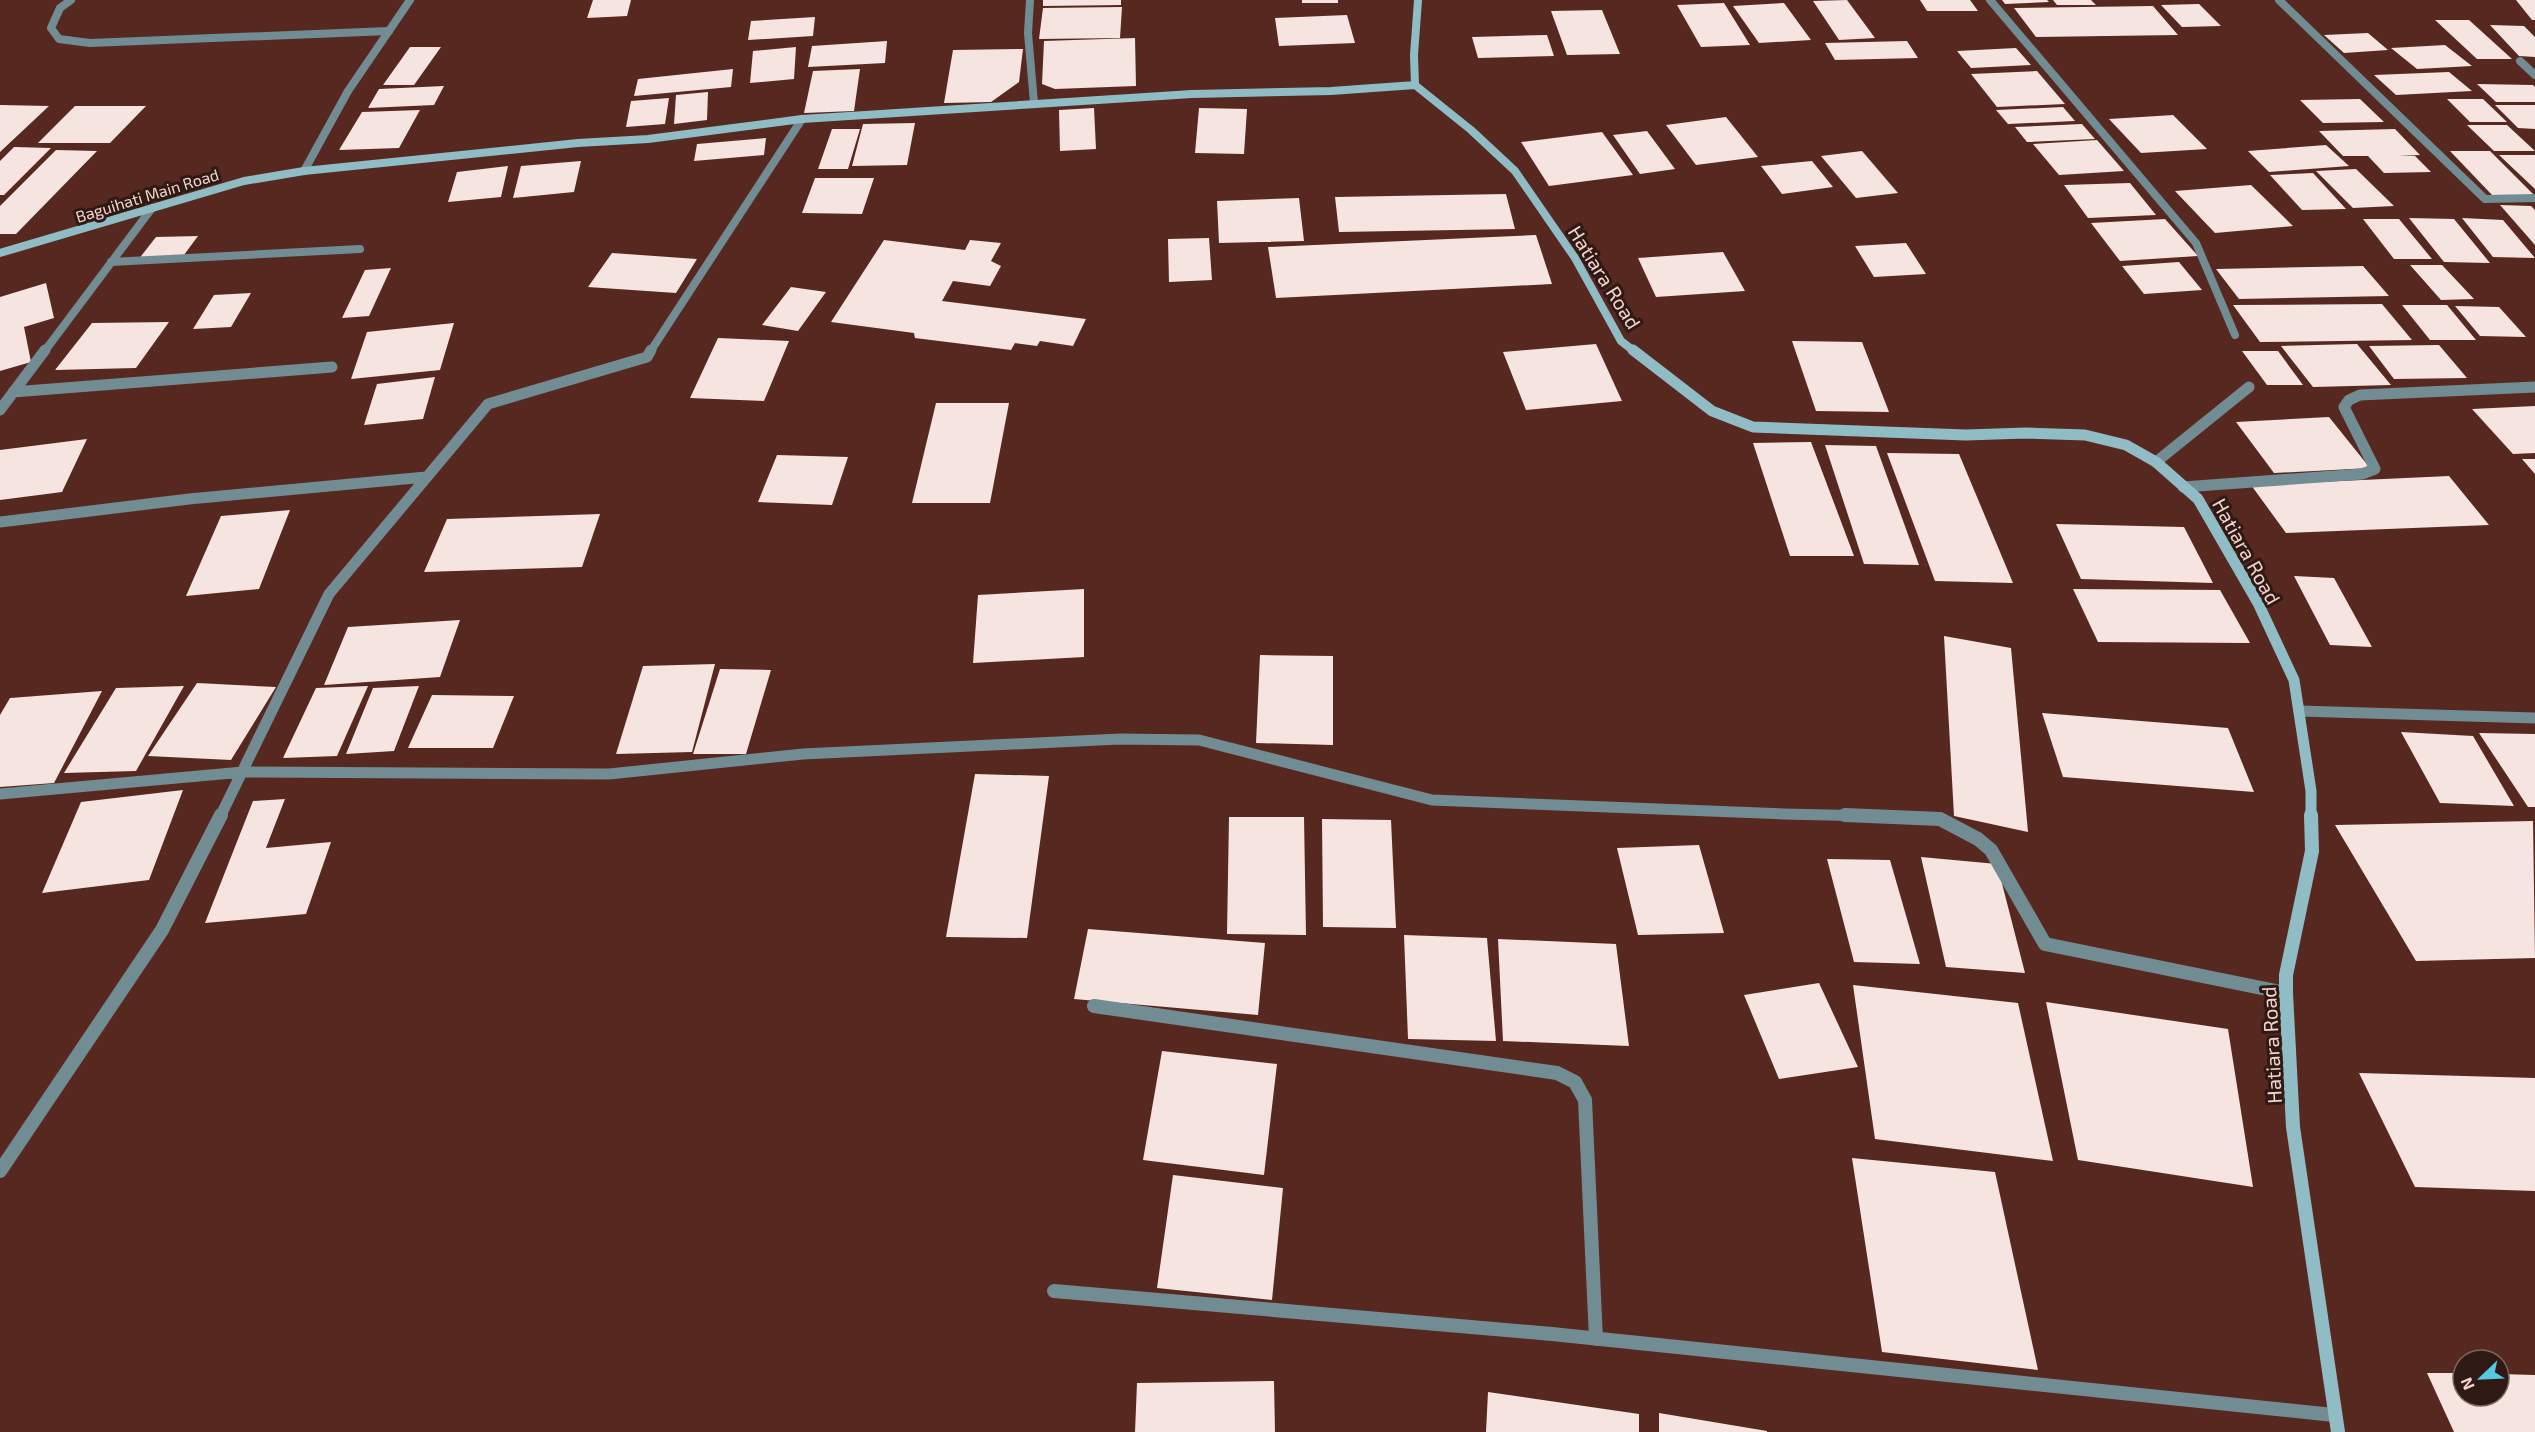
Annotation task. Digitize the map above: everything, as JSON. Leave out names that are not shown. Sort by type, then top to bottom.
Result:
[{"type":"street","points":[[70,0],[60,8],[51,28],[59,39],[90,43],[389,31]]},
{"type":"street","points":[[303,171],[348,91],[410,0]]},
{"type":"street","points":[[1030,0],[1028,33],[1034,104]]},
{"type":"street","points":[[1414,85],[1418,0]]},
{"type":"street","points":[[1990,0],[2196,243],[2235,335]]},
{"type":"street","points":[[2279,0],[2485,199],[2535,198]]},
{"type":"street","points":[[2520,61],[2535,75]]},
{"type":"street","name":"Baguihati Main Road","points":[[0,254],[244,181],[303,171],[578,143],[648,139],[802,120],[1034,104],[1414,85]]},
{"type":"street","name":"Hatiara Road","points":[[1414,85],[1471,130],[1515,171],[1575,258],[1621,341],[1712,411],[1752,427],[1966,435],[2026,433],[2085,435],[2126,445],[2156,462],[2198,499],[2258,603],[2294,680],[2299,711],[2311,791],[2312,851],[2286,975],[2293,1127],[2338,1432]]},
{"type":"street","points":[[0,1171],[162,930],[243,772],[329,594],[488,404],[647,357],[802,120]]},
{"type":"street","points":[[0,410],[152,208]]},
{"type":"street","points":[[111,262],[360,249]]},
{"type":"street","points":[[13,392],[332,367]]},
{"type":"street","points":[[2156,462],[2249,387]]},
{"type":"street","points":[[2183,487],[2362,474],[2375,469],[2344,407],[2349,400],[2360,395],[2535,387]]},
{"type":"street","points":[[0,522],[189,499],[426,477]]},
{"type":"street","points":[[2299,711],[2535,718]]},
{"type":"street","points":[[0,794],[243,772],[609,774],[804,754],[1120,739],[1199,740],[1432,800],[1940,819],[1978,839],[1991,850],[2045,944],[2286,993]]},
{"type":"street","points":[[1094,1006],[1557,1073],[1575,1082],[1585,1100],[1596,1339]]},
{"type":"street","points":[[1054,1292],[1596,1339],[2334,1415]]},
{"type":"building","points":[[593,0],[631,0],[627,16],[587,18]]},
{"type":"building","points":[[1043,0],[1121,0],[1121,5],[1043,6]]},
{"type":"building","points":[[1302,0],[1338,0],[1338,3],[1302,3]]},
{"type":"building","points":[[1847,0],[1875,38],[1839,40],[1813,1]]},
{"type":"building","points":[[1920,0],[1970,0],[1978,11],[1927,11]]},
{"type":"building","points":[[2002,0],[2047,0],[2049,2],[2005,4]]},
{"type":"building","points":[[2053,0],[2091,0],[2096,5],[2057,5]]},
{"type":"building","points":[[2516,0],[2535,0],[2535,20],[2532,20]]},
{"type":"building","points":[[1724,3],[1750,45],[1701,47],[1677,5]]},
{"type":"building","points":[[1784,3],[1811,40],[1759,43],[1733,6]]},
{"type":"building","points":[[2199,4],[2221,26],[2182,27],[2161,5]]},
{"type":"building","points":[[2153,6],[2178,35],[2036,37],[2014,8]]},
{"type":"building","points":[[1122,7],[1120,38],[1039,39],[1043,8]]},
{"type":"building","points":[[1602,10],[1620,54],[1567,55],[1551,11]]},
{"type":"building","points":[[1347,15],[1355,43],[1279,46],[1275,18]]},
{"type":"building","points":[[815,17],[813,36],[748,40],[751,21]]},
{"type":"building","points":[[2435,20],[2469,20],[2512,59],[2477,59]]},
{"type":"building","points":[[2490,25],[2524,26],[2535,37],[2535,57],[2519,56]]},
{"type":"building","points":[[2368,33],[2388,50],[2344,53],[2324,35]]},
{"type":"building","points":[[1547,35],[1554,56],[1478,58],[1472,37]]},
{"type":"building","points":[[1135,38],[1136,86],[1055,89],[1042,84],[1044,41]]},
{"type":"building","points":[[887,41],[885,63],[808,67],[812,46]]},
{"type":"building","points":[[1907,41],[1918,58],[1835,60],[1825,43]]},
{"type":"building","points":[[2445,45],[2472,66],[2417,69],[2391,48]]},
{"type":"building","points":[[410,47],[441,47],[414,85],[383,85]]},
{"type":"building","points":[[796,47],[794,79],[750,83],[753,51]]},
{"type":"building","points":[[2016,48],[2031,65],[1971,68],[1957,51]]},
{"type":"building","points":[[1023,49],[1019,82],[991,102],[944,103],[953,50]]},
{"type":"building","points":[[733,69],[731,87],[634,96],[638,79]]},
{"type":"building","points":[[860,69],[854,111],[804,113],[813,71]]},
{"type":"building","points":[[2037,71],[2065,104],[1997,107],[1971,74]]},
{"type":"building","points":[[2449,72],[2472,91],[2396,95],[2374,75]]},
{"type":"building","points":[[2477,84],[2533,85],[2535,102],[2496,102]]},
{"type":"building","points":[[444,86],[434,105],[368,108],[379,89]]},
{"type":"building","points":[[708,92],[707,120],[674,124],[676,95]]},
{"type":"building","points":[[669,98],[665,124],[626,127],[631,101]]},
{"type":"building","points":[[2360,99],[2384,122],[2323,123],[2300,100]]},
{"type":"building","points":[[2447,99],[2483,99],[2507,122],[2470,122]]},
{"type":"building","points":[[0,105],[49,106],[0,152]]},
{"type":"building","points":[[2495,105],[2535,105],[2535,129],[2518,128]]},
{"type":"building","points":[[75,106],[146,106],[110,143],[38,143]]},
{"type":"building","points":[[2063,107],[2075,121],[2008,124],[1996,110]]},
{"type":"building","points":[[1094,108],[1096,149],[1060,151],[1059,110]]},
{"type":"building","points":[[1199,108],[1247,109],[1244,154],[1195,153]]},
{"type":"building","points":[[420,110],[399,148],[339,150],[362,112]]},
{"type":"building","points":[[2173,115],[2207,149],[2141,153],[2109,119]]},
{"type":"building","points":[[1726,117],[1758,157],[1696,165],[1666,125]]},
{"type":"building","points":[[915,123],[907,165],[852,166],[863,124]]},
{"type":"building","points":[[2082,124],[2095,139],[2027,142],[2015,127]]},
{"type":"building","points":[[2467,125],[2507,125],[2535,151],[2494,151]]},
{"type":"building","points":[[832,129],[860,129],[848,169],[818,169]]},
{"type":"building","points":[[2395,129],[2420,155],[2399,156],[2415,156],[2431,172],[2384,173],[2368,156],[2343,156],[2319,131]]},
{"type":"building","points":[[1647,131],[1675,169],[1640,174],[1613,135]]},
{"type":"building","points":[[1602,132],[1633,175],[1549,186],[1521,142]]},
{"type":"building","points":[[766,138],[764,155],[694,161],[697,144]]},
{"type":"building","points":[[2097,140],[2124,171],[2059,175],[2033,144]]},
{"type":"building","points":[[2326,145],[2349,166],[2269,172],[2248,151]]},
{"type":"building","points":[[14,147],[51,148],[4,195],[0,195],[0,161]]},
{"type":"building","points":[[56,150],[97,151],[16,234],[0,234],[0,206]]},
{"type":"building","points":[[1862,151],[1898,193],[1856,198],[1821,156]]},
{"type":"building","points":[[2450,151],[2490,151],[2534,195],[2493,196]]},
{"type":"building","points":[[2499,155],[2535,155],[2535,189]]},
{"type":"building","points":[[581,161],[574,192],[513,198],[521,166]]},
{"type":"building","points":[[1812,161],[1833,187],[1782,194],[1761,166]]},
{"type":"building","points":[[508,166],[501,197],[448,202],[457,172]]},
{"type":"building","points":[[2356,169],[2394,206],[2353,208],[2316,171]]},
{"type":"building","points":[[2313,173],[2346,209],[2302,210],[2270,175]]},
{"type":"building","points":[[815,178],[874,178],[862,214],[802,213]]},
{"type":"building","points":[[2130,183],[2156,215],[2088,218],[2064,185]]},
{"type":"building","points":[[2251,185],[2293,226],[2215,233],[2175,191]]},
{"type":"building","points":[[1506,194],[1515,229],[1339,232],[1335,197]]},
{"type":"building","points":[[1299,198],[1304,241],[1219,243],[1217,201]]},
{"type":"building","points":[[2500,205],[2531,206],[2535,210],[2535,245]]},
{"type":"building","points":[[2409,218],[2454,219],[2490,263],[2444,262]]},
{"type":"building","points":[[2462,218],[2503,220],[2535,258],[2493,257]]},
{"type":"building","points":[[2165,219],[2198,256],[2120,261],[2091,223]]},
{"type":"building","points":[[2363,219],[2399,219],[2432,259],[2394,259]]},
{"type":"building","points":[[1536,235],[1552,284],[1276,298],[1268,247]]},
{"type":"building","points":[[198,236],[181,259],[138,260],[156,237]]},
{"type":"building","points":[[1209,238],[1212,280],[1169,282],[1168,239]]},
{"type":"building","points":[[884,240],[965,250],[970,240],[1001,243],[991,261],[1001,266],[990,286],[953,281],[942,301],[1086,319],[1073,346],[1040,341],[1037,346],[1015,343],[1011,350],[915,338],[914,333],[831,322]]},
{"type":"building","points":[[1906,243],[1926,274],[1874,277],[1855,246]]},
{"type":"building","points":[[1723,252],[1745,291],[1656,297],[1638,258]]},
{"type":"building","points":[[612,253],[697,259],[676,293],[588,287]]},
{"type":"building","points":[[2179,262],[2202,290],[2144,294],[2122,266]]},
{"type":"building","points":[[2410,265],[2442,265],[2474,299],[2441,300]]},
{"type":"building","points":[[2363,266],[2389,296],[2239,299],[2216,269]]},
{"type":"building","points":[[391,268],[369,316],[342,318],[365,270]]},
{"type":"building","points":[[46,283],[54,318],[24,327],[31,362],[0,371],[0,297]]},
{"type":"building","points":[[791,287],[826,292],[798,331],[762,325]]},
{"type":"building","points":[[251,293],[231,327],[193,329],[214,295]]},
{"type":"building","points":[[2382,304],[2412,340],[2260,342],[2233,305]]},
{"type":"building","points":[[2402,305],[2447,305],[2476,340],[2430,340]]},
{"type":"building","points":[[2455,306],[2499,307],[2526,337],[2480,336]]},
{"type":"building","points":[[169,322],[136,368],[55,370],[92,323]]},
{"type":"building","points":[[454,323],[440,370],[351,379],[367,332]]},
{"type":"building","points":[[718,338],[789,341],[764,401],[690,398]]},
{"type":"building","points":[[1792,341],[1862,342],[1889,412],[1816,411]]},
{"type":"building","points":[[1596,344],[1622,401],[1526,410],[1503,352]]},
{"type":"building","points":[[2357,344],[2391,385],[2313,387],[2281,346]]},
{"type":"building","points":[[2439,345],[2467,378],[2394,379],[2369,346]]},
{"type":"building","points":[[2242,351],[2278,351],[2303,385],[2267,385]]},
{"type":"building","points":[[435,377],[423,419],[364,425],[377,384]]},
{"type":"building","points":[[936,403],[1009,403],[990,503],[912,503]]},
{"type":"building","points":[[2535,406],[2535,453],[2513,454],[2472,409]]},
{"type":"building","points":[[2329,417],[2370,468],[2274,473],[2236,422]]},
{"type":"building","points":[[87,439],[62,492],[0,500],[0,450]]},
{"type":"building","points":[[1811,442],[1854,556],[1790,556],[1753,443]]},
{"type":"building","points":[[1825,445],[1876,446],[1919,565],[1864,564]]},
{"type":"building","points":[[1887,453],[1959,454],[2013,583],[1935,581]]},
{"type":"building","points":[[777,455],[848,457],[832,505],[758,502]]},
{"type":"building","points":[[2522,459],[2535,459],[2535,474]]},
{"type":"building","points":[[2449,476],[2489,525],[2286,533],[2251,485]]},
{"type":"building","points":[[290,510],[259,589],[186,596],[221,516]]},
{"type":"building","points":[[600,514],[582,567],[424,572],[447,519]]},
{"type":"building","points":[[2056,524],[2184,527],[2213,583],[2081,579]]},
{"type":"building","points":[[2294,576],[2334,578],[2372,647],[2330,645]]},
{"type":"building","points":[[1084,589],[1084,657],[973,663],[978,595]]},
{"type":"building","points":[[2073,589],[2220,590],[2250,643],[2098,642]]},
{"type":"building","points":[[460,620],[440,677],[324,685],[348,627]]},
{"type":"building","points":[[1944,636],[2011,648],[2028,832],[1954,816]]},
{"type":"building","points":[[1260,655],[1333,656],[1333,745],[1256,743]]},
{"type":"building","points":[[715,664],[692,752],[616,754],[643,666]]},
{"type":"building","points":[[720,669],[771,670],[746,754],[693,754]]},
{"type":"building","points":[[197,683],[276,687],[231,760],[148,756]]},
{"type":"building","points":[[184,686],[136,771],[64,773],[116,688]]},
{"type":"building","points":[[368,686],[337,756],[283,758],[316,688]]},
{"type":"building","points":[[419,686],[394,751],[346,754],[373,688]]},
{"type":"building","points":[[102,691],[54,783],[0,787],[0,715],[10,698]]},
{"type":"building","points":[[432,695],[514,696],[493,748],[408,748]]},
{"type":"building","points":[[2042,713],[2228,728],[2254,792],[2063,777]]},
{"type":"building","points":[[2401,732],[2473,736],[2514,806],[2440,803]]},
{"type":"building","points":[[2479,733],[2535,734],[2535,807],[2528,807]]},
{"type":"building","points":[[975,774],[1049,776],[1027,938],[946,937]]},
{"type":"building","points":[[183,790],[149,880],[42,893],[81,802]]},
{"type":"building","points":[[285,799],[266,848],[331,842],[306,914],[205,923],[253,801]]},
{"type":"building","points":[[1229,817],[1304,817],[1306,935],[1227,934]]},
{"type":"building","points":[[1322,819],[1391,820],[1396,928],[1323,927]]},
{"type":"building","points":[[2533,821],[2535,958],[2416,961],[2335,825]]},
{"type":"building","points":[[1699,845],[1724,933],[1638,935],[1617,848]]},
{"type":"building","points":[[1921,857],[1997,864],[2025,973],[1946,967]]},
{"type":"building","points":[[1827,859],[1890,860],[1920,964],[1854,962]]},
{"type":"building","points":[[1088,929],[1265,943],[1258,1015],[1074,999]]},
{"type":"building","points":[[1404,935],[1487,938],[1496,1041],[1408,1039]]},
{"type":"building","points":[[1498,939],[1616,944],[1629,1046],[1503,1041]]},
{"type":"building","points":[[1819,983],[1858,1067],[1779,1079],[1744,995]]},
{"type":"building","points":[[1853,985],[2018,1003],[2053,1161],[1875,1139]]},
{"type":"building","points":[[2046,1002],[2228,1029],[2253,1187],[2078,1160]]},
{"type":"building","points":[[1162,1051],[1277,1064],[1264,1175],[1143,1160]]},
{"type":"building","points":[[2359,1073],[2535,1078],[2535,1191],[2415,1187]]},
{"type":"building","points":[[1852,1158],[1995,1172],[2038,1370],[1882,1352]]},
{"type":"building","points":[[1173,1175],[1283,1188],[1272,1300],[1157,1288]]},
{"type":"building","points":[[2427,1373],[2451,1373],[2451,1408],[2511,1408],[2511,1374],[2535,1375],[2535,1432],[2454,1432]]},
{"type":"building","points":[[1274,1381],[1275,1432],[1135,1432],[1137,1383]]},
{"type":"building","points":[[1488,1392],[1639,1414],[1639,1432],[1486,1432]]},
{"type":"building","points":[[1659,1413],[1767,1431],[1767,1432],[1659,1432]]}]
